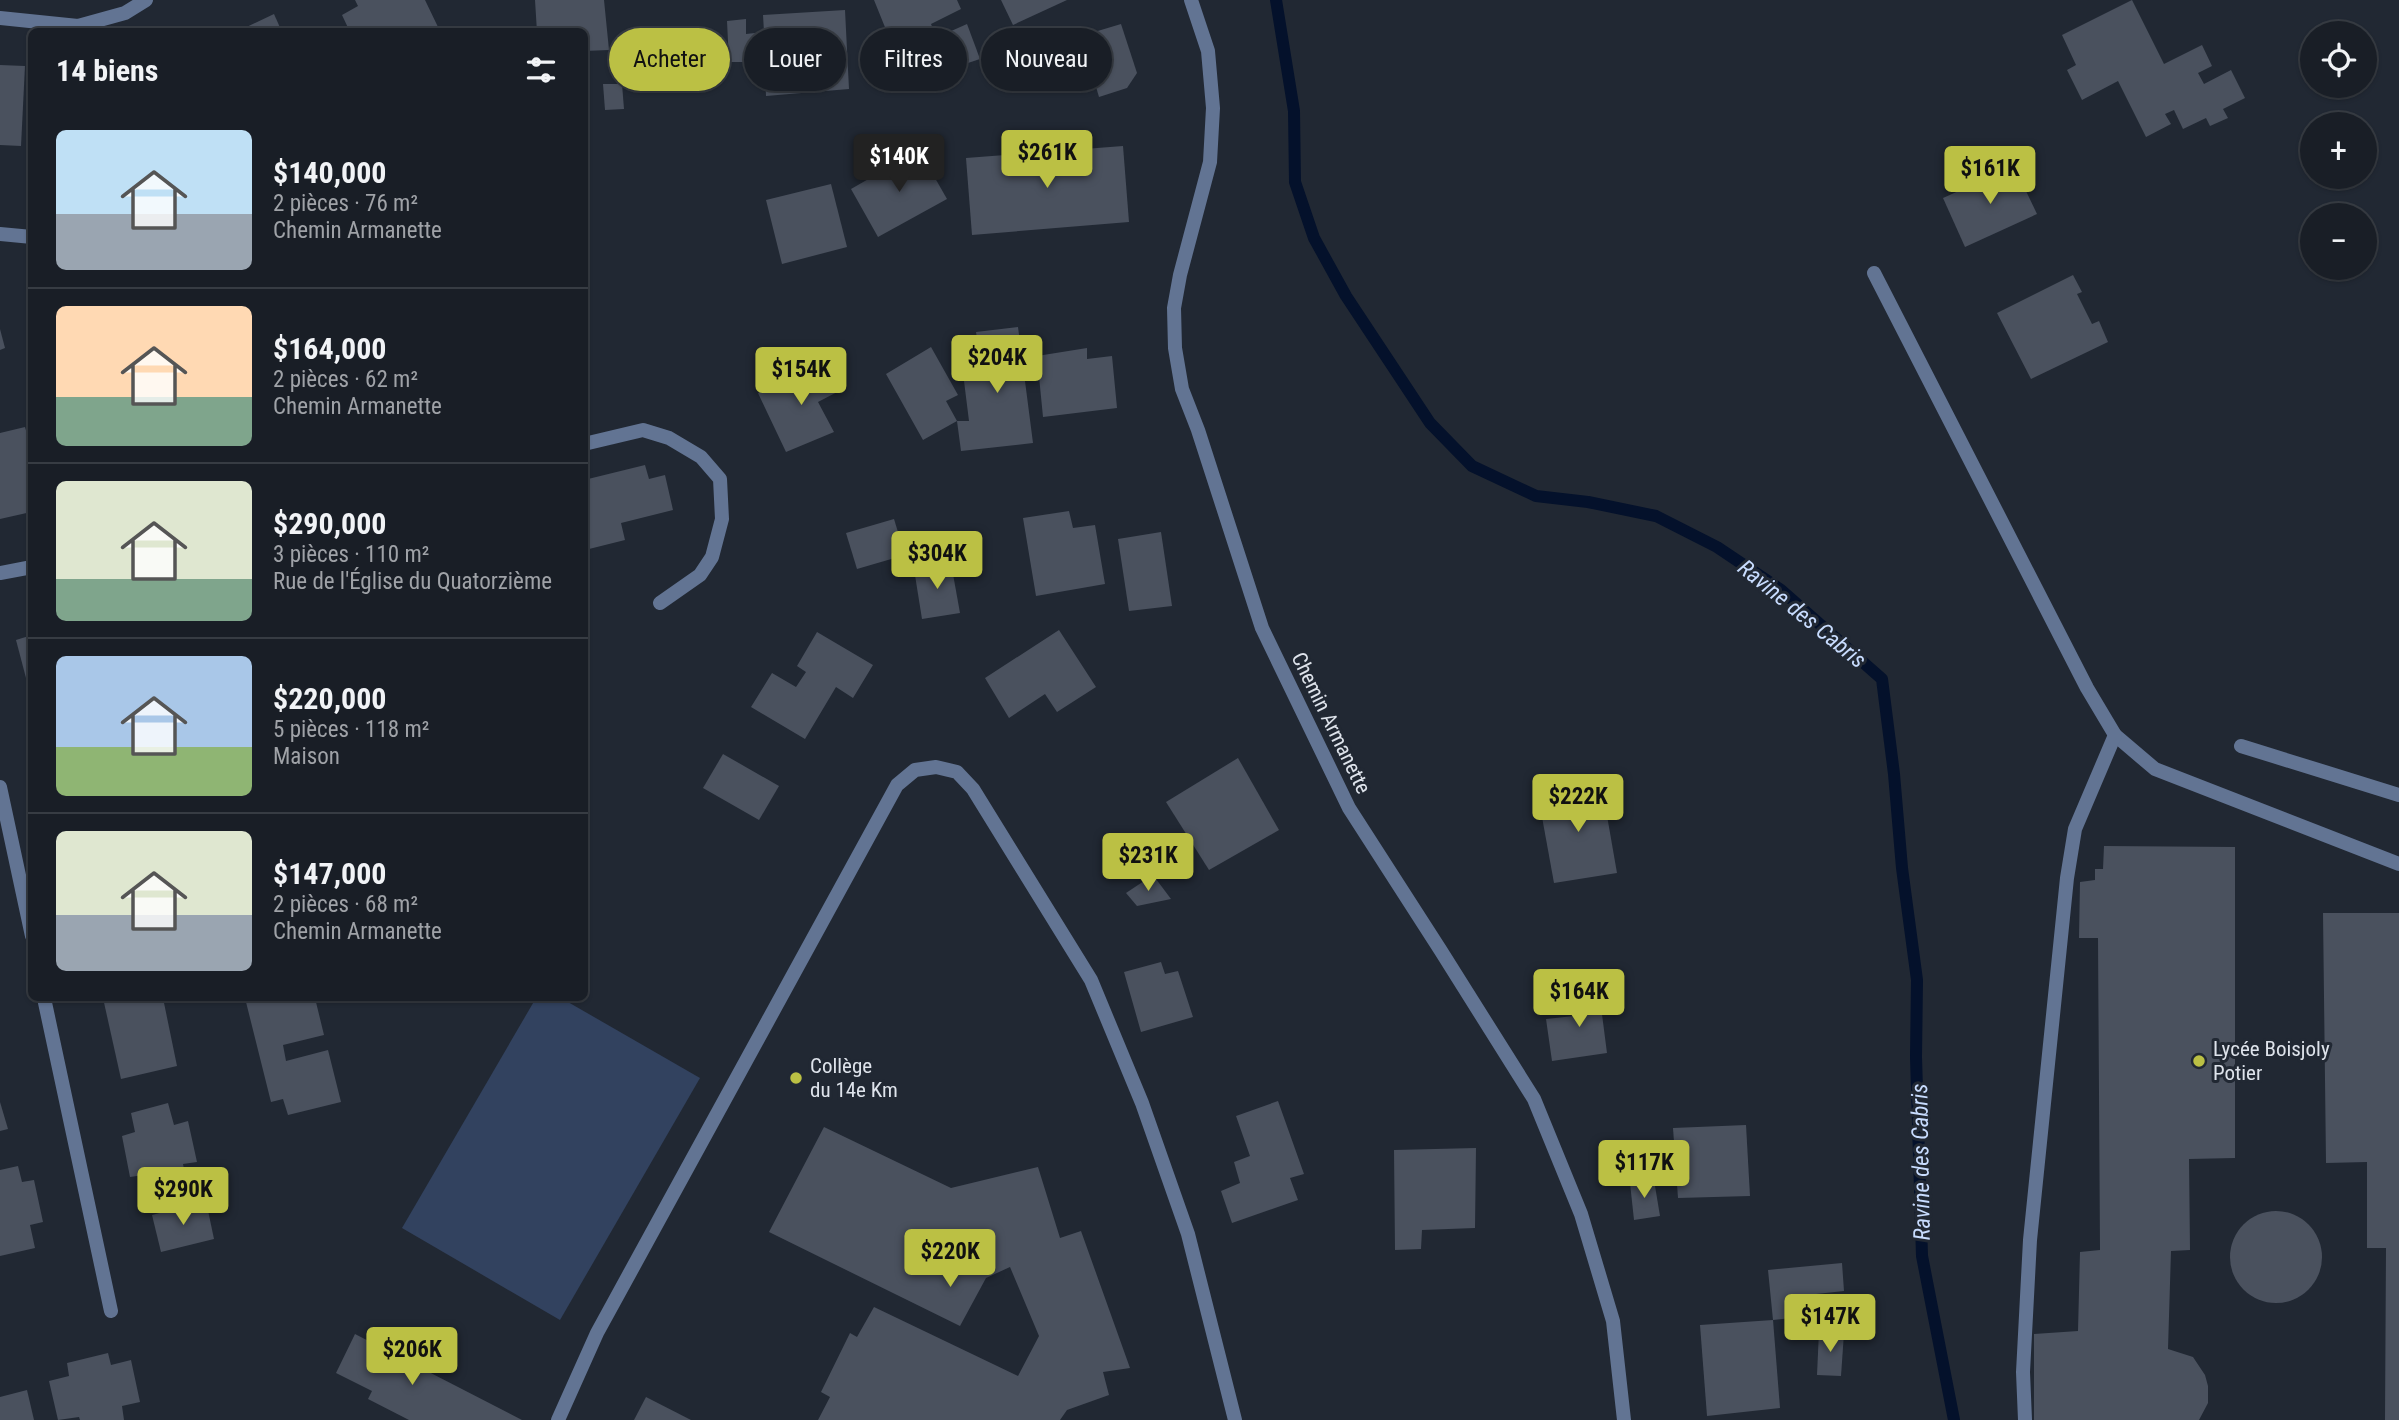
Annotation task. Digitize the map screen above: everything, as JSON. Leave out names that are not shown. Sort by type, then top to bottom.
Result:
[{"type":"street","points":[[0,18],[78,26],[125,13],[146,0]]},
{"type":"street","name":"Chemin Armanette","points":[[1191,0],[1208,51],[1213,108],[1210,162],[1174,308],[1175,348],[1182,390],[1198,430],[1262,628],[1349,808],[1534,1099],[1581,1214],[1613,1321],[1623,1420]]},
{"type":"street","points":[[0,234],[28,237]]},
{"type":"street","points":[[1874,273],[2087,688],[2115,735],[2155,769],[2399,864]]},
{"type":"street","points":[[588,443],[643,430],[669,438],[701,457],[720,479],[722,519],[712,557],[700,575],[660,603]]},
{"type":"street","points":[[0,573],[28,568]]},
{"type":"street","points":[[2025,1420],[2023,1372],[2030,1240],[2067,878],[2075,829],[2115,735]]},
{"type":"street","points":[[2241,746],[2399,795]]},
{"type":"street","points":[[558,1420],[597,1333],[897,785],[915,770],[936,767],[957,772],[973,789],[1091,980],[1142,1103],[1188,1234],[1235,1420]]},
{"type":"street","points":[[0,787],[28,917]]},
{"type":"street","points":[[45,1001],[111,1311]]},
{"type":"shaded area","points":[[534,1001],[566,1001],[700,1078],[560,1320],[402,1228]]},
{"type":"building","points":[[355,0],[425,0],[438,27],[348,28],[342,15],[358,6]]},
{"type":"building","points":[[535,0],[604,0],[609,50],[588,51],[588,28],[537,28]]},
{"type":"building","points":[[874,0],[957,0],[961,9],[931,24],[933,28],[885,28]]},
{"type":"building","points":[[1001,0],[1067,0],[1013,25]]},
{"type":"building","points":[[2132,0],[2164,64],[2202,45],[2212,66],[2198,73],[2204,84],[2231,70],[2245,98],[2223,109],[2228,118],[2210,126],[2206,118],[2183,129],[2174,110],[2165,114],[2171,124],[2146,137],[2118,81],[2082,100],[2067,70],[2076,65],[2062,35]]},
{"type":"building","points":[[845,10],[846,28],[764,28],[763,15]]},
{"type":"building","points":[[274,14],[280,28],[244,28]]},
{"type":"building","points":[[746,19],[744,62],[730,62],[730,28],[727,28],[727,21]]},
{"type":"building","points":[[967,24],[980,59],[967,63],[967,28],[958,28]]},
{"type":"building","points":[[1121,24],[1137,73],[1127,88],[1099,97],[1097,91],[1112,91],[1112,28],[1108,28]]},
{"type":"building","points":[[846,30],[849,89],[846,89]]},
{"type":"building","points":[[0,65],[25,66],[21,146],[0,145]]},
{"type":"building","points":[[603,84],[609,84],[609,91],[623,91],[624,109],[605,110]]},
{"type":"building","points":[[766,91],[825,91],[766,96]]},
{"type":"building","points":[[1123,146],[1129,222],[972,235],[966,158]]},
{"type":"building","points":[[919,150],[947,199],[878,237],[851,189]]},
{"type":"building","points":[[2014,166],[2037,214],[1965,247],[1943,198]]},
{"type":"building","points":[[831,184],[847,247],[782,264],[766,200]]},
{"type":"building","points":[[2073,275],[2082,292],[2077,294],[2092,324],[2099,321],[2108,342],[2031,379],[1997,313]]},
{"type":"building","points":[[1018,327],[1033,443],[961,451],[957,421],[969,421],[964,381],[983,378],[976,332]]},
{"type":"building","points":[[0,329],[5,348],[0,350]]},
{"type":"building","points":[[931,347],[958,395],[946,401],[957,421],[923,440],[886,374]]},
{"type":"building","points":[[1087,348],[1087,359],[1112,356],[1117,408],[1043,417],[1037,356]]},
{"type":"building","points":[[827,365],[841,390],[818,402],[834,432],[786,452],[758,393]]},
{"type":"building","points":[[25,427],[28,437],[28,513],[0,519],[0,433]]},
{"type":"building","points":[[645,465],[649,479],[665,475],[673,510],[621,523],[625,540],[589,549],[588,479]]},
{"type":"building","points":[[1069,511],[1073,528],[1095,525],[1105,584],[1036,596],[1023,518]]},
{"type":"building","points":[[894,519],[905,555],[857,569],[846,533]]},
{"type":"building","points":[[1161,532],[1172,606],[1129,611],[1118,539]]},
{"type":"building","points":[[951,563],[960,613],[922,619],[914,569]]},
{"type":"building","points":[[1059,630],[1096,687],[1057,712],[1045,694],[1009,718],[985,678]]},
{"type":"building","points":[[817,632],[873,665],[853,698],[836,687],[805,739],[751,707],[772,673],[796,687],[806,672],[797,666]]},
{"type":"building","points":[[28,636],[28,686],[16,640]]},
{"type":"building","points":[[723,754],[779,786],[759,820],[703,788]]},
{"type":"building","points":[[1238,758],[1279,830],[1209,870],[1166,802]]},
{"type":"building","points":[[1602,787],[1617,873],[1554,883],[1538,795]]},
{"type":"building","points":[[2104,846],[2235,847],[2235,1158],[2189,1159],[2190,1250],[2171,1251],[2168,1349],[2193,1357],[2205,1375],[2208,1403],[2199,1420],[2034,1420],[2034,1334],[2078,1331],[2080,1252],[2100,1250],[2098,938],[2079,938],[2080,882],[2095,880],[2095,869],[2103,869]]},
{"type":"building","points":[[1153,875],[1171,899],[1137,906],[1126,893]]},
{"type":"building","points":[[2323,913],[2399,913],[2399,1420],[2385,1420],[2386,1248],[2367,1248],[2367,1162],[2326,1163]]},
{"type":"building","points":[[1161,962],[1165,974],[1178,971],[1193,1017],[1141,1032],[1124,972]]},
{"type":"building","points":[[1599,991],[1607,1053],[1552,1061],[1546,1019],[1574,1016],[1569,995]]},
{"type":"building","points":[[104,1001],[164,1001],[177,1066],[121,1079]]},
{"type":"building","points":[[246,1001],[316,1001],[324,1035],[283,1045],[286,1061],[328,1050],[341,1102],[288,1115],[283,1099],[271,1102]]},
{"type":"building","points":[[1278,1101],[1304,1174],[1290,1178],[1298,1200],[1232,1223],[1221,1191],[1240,1183],[1234,1162],[1250,1156],[1236,1116]]},
{"type":"building","points":[[0,1102],[8,1129],[0,1131]]},
{"type":"building","points":[[168,1103],[174,1125],[188,1121],[197,1162],[183,1164],[187,1184],[148,1193],[144,1175],[130,1177],[122,1136],[135,1132],[131,1113]]},
{"type":"building","points":[[1746,1125],[1750,1196],[1678,1198],[1673,1128]]},
{"type":"building","points":[[824,1127],[951,1188],[1038,1167],[1060,1238],[1081,1231],[1130,1368],[1103,1372],[1109,1395],[1067,1410],[1060,1420],[818,1420],[830,1397],[821,1392],[850,1333],[857,1337],[874,1307],[1018,1376],[1039,1336],[1010,1267],[986,1278],[960,1326],[769,1232]]},
{"type":"building","points":[[1476,1148],[1475,1228],[1422,1230],[1421,1249],[1395,1250],[1394,1150]]},
{"type":"building","points":[[18,1166],[22,1182],[34,1180],[43,1222],[30,1225],[35,1248],[0,1256],[0,1170]]},
{"type":"building","points":[[1654,1180],[1660,1216],[1634,1220],[1630,1183]]},
{"type":"building","points":[[206,1201],[214,1239],[161,1252],[152,1215]]},
{"type":"building","points":[[2276,1211],[2294,1215],[2309,1224],[2318,1239],[2322,1257],[2318,1275],[2309,1290],[2294,1299],[2276,1303],[2258,1299],[2243,1290],[2234,1275],[2230,1257],[2234,1239],[2243,1224],[2258,1215]]},
{"type":"building","points":[[1842,1263],[1844,1291],[1807,1295],[1809,1316],[1773,1320],[1768,1270]]},
{"type":"building","points":[[1773,1320],[1780,1408],[1707,1416],[1700,1325]]},
{"type":"building","points":[[1819,1331],[1844,1333],[1841,1376],[1817,1375]]},
{"type":"building","points":[[355,1334],[522,1420],[409,1420],[368,1399],[372,1391],[336,1373]]},
{"type":"building","points":[[108,1353],[111,1365],[131,1360],[140,1402],[122,1406],[124,1420],[80,1420],[79,1417],[58,1420],[49,1381],[69,1376],[67,1363]]},
{"type":"building","points":[[27,1390],[34,1420],[0,1420],[0,1397]]},
{"type":"building","points":[[646,1397],[691,1420],[634,1420]]},
{"type":"waterway","name":"Ravine des Cabris","points":[[1276,0],[1294,111],[1295,182],[1314,238],[1346,296],[1430,423],[1472,466],[1536,496],[1588,502],[1656,516],[1717,547],[1781,590],[1882,679],[1917,980],[1916,1057],[1922,1256],[1954,1420]]},
{"type":"place","name":"Lycée Boisjoly Potier","points":[[2199,1061]]},
{"type":"place","name":"Collège du 14e Km","points":[[796,1078]]}]
